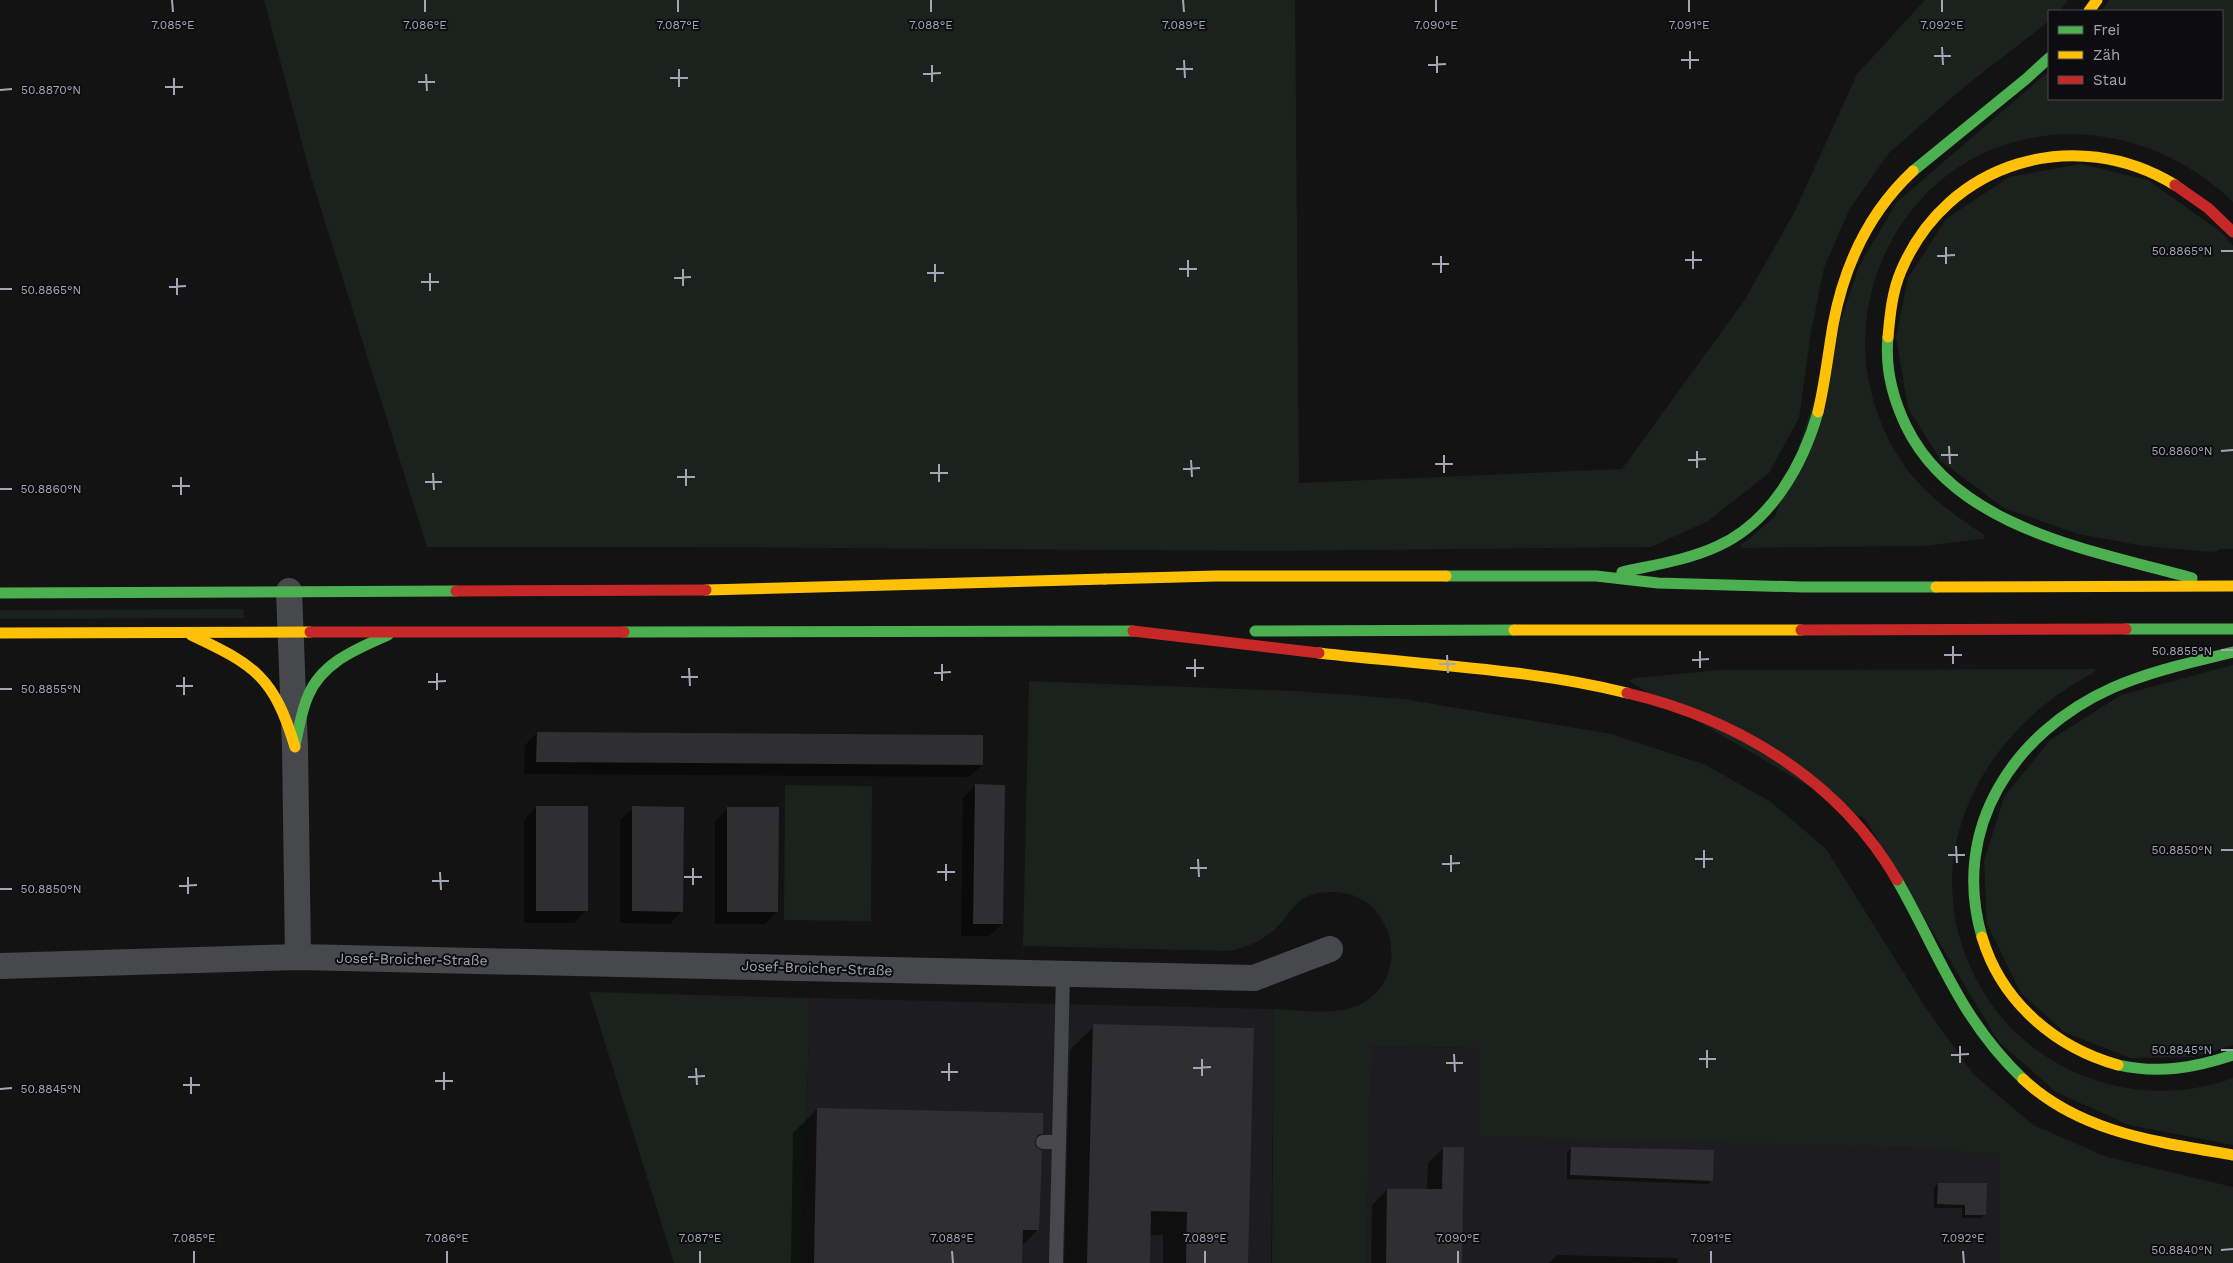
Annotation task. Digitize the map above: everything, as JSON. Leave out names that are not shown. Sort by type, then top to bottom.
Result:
[{"type":"main road","points":[[1596,576],[1680,560],[1719,546],[1736,536],[1752,523],[1777,498],[1796,471],[1812,434],[1822,390],[1839,289],[1868,224],[1896,187],[1928,156],[2014,89],[2048,59]]},
{"type":"main road","points":[[2228,586],[2034,531],[1991,512],[1959,491],[1929,462],[1904,425],[1890,381],[1886,331],[1891,299],[1901,268],[1912,247],[1930,222],[1952,199],[1980,180],[1998,170],[2027,160],[2063,155],[2082,155],[2118,160],[2142,167],[2188,191],[2217,215],[2233,232]]},
{"type":"main road","points":[[0,592],[762,590],[1216,576],[1596,576],[1658,583],[1802,587],[2228,586]]},
{"type":"main road","points":[[0,633],[2233,629]]},
{"type":"main road","points":[[1133,631],[1363,659],[1475,667],[1566,679],[1626,692],[1680,708],[1736,732],[1774,753],[1798,770],[1841,806],[1857,824],[1894,875],[1952,989],[1971,1020],[1993,1050],[2028,1084],[2064,1109],[2106,1128],[2162,1143],[2233,1155]]},
{"type":"main road","points":[[183,632],[230,654],[258,672],[277,695],[288,719],[295,747]]},
{"type":"main road","points":[[295,747],[311,689],[321,675],[333,662],[397,632]]},
{"type":"main road","points":[[2233,652],[2125,682],[2079,706],[2044,732],[2014,764],[1990,802],[1977,842],[1973,876],[1974,904],[1979,929],[1995,972],[2025,1012],[2053,1036],[2091,1056],[2107,1062],[2142,1070],[2184,1069],[2202,1066],[2233,1055]]},
{"type":"street","points":[[289,591],[295,747],[298,957]]},
{"type":"street","name":"Josef-Broicher-Straße","points":[[0,966],[298,957],[1254,978],[1330,949]]},
{"type":"lane","points":[[1056,1263],[1063,974]]},
{"type":"lane","points":[[1043,1142],[1059,1142]]},
{"type":"shaded area","points":[[264,0],[1295,0],[1299,483],[1622,469],[1744,301],[1795,211],[1857,74],[1925,0],[2068,0],[2061,10],[2048,10],[2048,22],[1964,87],[1889,153],[1850,208],[1824,268],[1811,332],[1799,418],[1769,473],[1708,521],[1651,547],[1274,551],[427,547],[311,177]]},
{"type":"shaded area","points":[[2109,0],[2233,0],[2233,202],[2190,168],[2142,146],[2092,135],[2041,136],[1993,149],[1950,173],[1912,210],[1883,258],[1869,301],[1865,331],[1866,361],[1874,403],[1879,417],[1890,443],[1905,467],[1930,494],[1947,509],[1984,535],[1984,539],[1923,546],[1743,548],[1741,545],[1775,517],[1859,266],[1897,202],[2048,72],[2048,100],[2223,100],[2223,10],[2103,10]]},
{"type":"shaded area","points":[[2081,164],[2148,180],[2221,232],[2233,246],[2233,549],[2218,549],[2218,551],[2210,552],[2144,546],[2078,534],[2004,508],[1941,461],[1908,408],[1896,337],[1908,278],[1946,219],[2009,177]]},
{"type":"shaded area","points":[[243,609],[244,618],[0,619],[0,610]]},
{"type":"shaded area","points":[[2233,665],[2233,1045],[2194,1057],[2130,1058],[2064,1032],[2021,993],[1987,924],[1984,861],[2004,797],[2050,740],[2121,695]]},
{"type":"shaded area","points":[[2095,669],[2095,672],[2054,698],[2018,729],[1989,766],[1968,806],[1955,850],[1952,895],[1961,942],[1981,988],[2002,1017],[2041,1053],[2072,1071],[2107,1084],[2125,1088],[2161,1091],[2197,1088],[2233,1078],[2233,1145],[2129,1125],[2056,1092],[1999,1042],[1865,819],[1629,681],[1634,678],[1721,670]]},
{"type":"shaded area","points":[[1029,681],[1295,691],[1404,699],[1611,734],[1706,765],[1771,802],[1826,849],[1924,1005],[1973,1074],[2033,1125],[2107,1157],[2233,1187],[2233,1263],[1999,1263],[1999,1155],[1921,1148],[1479,1136],[1479,1048],[1371,1046],[1366,1263],[1272,1263],[1274,1009],[1335,1011],[1354,1007],[1373,995],[1386,979],[1391,960],[1390,940],[1383,921],[1370,905],[1353,895],[1330,892],[1318,893],[1302,900],[1268,935],[1252,944],[1228,951],[1023,946]]},
{"type":"shaded area","points":[[785,785],[872,786],[871,921],[784,920]]},
{"type":"shaded area","points":[[589,992],[810,998],[802,1263],[674,1263]]},
{"type":"shaded area","points":[[810,998],[1274,1009],[1271,1263],[802,1263]]},
{"type":"shaded area","points":[[1370,1046],[1479,1048],[1479,1135],[1921,1148],[2000,1155],[1999,1263],[1366,1263]]},
{"type":"building","points":[[537,732],[983,735],[983,765],[536,762]]},
{"type":"building","points":[[975,784],[1005,785],[1003,924],[973,924]]},
{"type":"building","points":[[536,806],[588,806],[588,911],[536,911]]},
{"type":"building","points":[[632,806],[684,807],[683,912],[632,911]]},
{"type":"building","points":[[727,807],[779,807],[778,912],[727,912]]},
{"type":"building","points":[[1093,1024],[1254,1028],[1248,1263],[1186,1263],[1187,1212],[1151,1211],[1150,1263],[1087,1263]]},
{"type":"building","points":[[817,1108],[1043,1113],[1043,1133],[1038,1135],[1034,1142],[1036,1147],[1042,1151],[1039,1230],[1023,1230],[1022,1263],[814,1263]]},
{"type":"building","points":[[1443,1147],[1464,1147],[1462,1263],[1386,1263],[1387,1189],[1442,1189]]},
{"type":"building","points":[[1571,1147],[1714,1150],[1713,1181],[1570,1175]]},
{"type":"building","points":[[1938,1183],[1987,1183],[1986,1215],[1965,1215],[1965,1205],[1937,1204]]},
{"type":"traffic: fast","points":[[1913,171],[2048,59]]},
{"type":"traffic: fast","points":[[1888,337],[1887,348],[1891,383],[1897,405],[1906,426],[1929,461],[1958,489],[1992,512],[2030,530],[2071,545],[2192,578]]},
{"type":"traffic: fast","points":[[1622,572],[1695,555],[1737,536],[1769,507],[1782,490],[1804,452],[1818,412]]},
{"type":"traffic: fast","points":[[1446,576],[1596,576],[1658,583],[1802,587],[1936,587]]},
{"type":"traffic: fast","points":[[0,593],[456,591]]},
{"type":"traffic: fast","points":[[2126,629],[2233,629]]},
{"type":"traffic: fast","points":[[1255,631],[1514,630]]},
{"type":"traffic: fast","points":[[624,632],[1133,631]]},
{"type":"traffic: fast","points":[[295,745],[308,696],[322,674],[331,665],[353,651],[388,635]]},
{"type":"traffic: fast","points":[[1982,937],[1974,897],[1975,858],[1983,822],[1998,788],[2019,757],[2046,730],[2077,707],[2112,688],[2187,663],[2233,652]]},
{"type":"traffic: fast","points":[[1897,880],[1966,1008],[2001,1056],[2023,1079]]},
{"type":"traffic: fast","points":[[2118,1065],[2148,1069],[2176,1068],[2205,1063],[2233,1055]]},
{"type":"traffic: slow","points":[[2090,10],[2097,0]]},
{"type":"traffic: slow","points":[[1888,337],[1895,287],[1901,271],[1922,233],[1949,203],[1982,179],[2018,164],[2057,156],[2097,157],[2137,167],[2175,185]]},
{"type":"traffic: slow","points":[[1818,412],[1833,325],[1851,261],[1883,204],[1913,171]]},
{"type":"traffic: slow","points":[[1105,579],[1216,576],[1446,576]]},
{"type":"traffic: slow","points":[[706,590],[1105,579]]},
{"type":"traffic: slow","points":[[1936,587],[2233,586]]},
{"type":"traffic: slow","points":[[1514,630],[1801,630]]},
{"type":"traffic: slow","points":[[0,633],[310,632]]},
{"type":"traffic: slow","points":[[191,635],[231,655],[259,676],[279,704],[295,747]]},
{"type":"traffic: slow","points":[[1319,653],[1474,668],[1551,678],[1627,693]]},
{"type":"traffic: slow","points":[[1982,937],[2002,981],[2033,1018],[2072,1046],[2118,1065]]},
{"type":"traffic: slow","points":[[2023,1079],[2045,1097],[2069,1112],[2095,1123],[2149,1139],[2233,1155]]},
{"type":"traffic: jam","points":[[2175,185],[2208,208],[2233,232]]},
{"type":"traffic: jam","points":[[456,591],[706,590]]},
{"type":"traffic: jam","points":[[1801,630],[2126,629]]},
{"type":"traffic: jam","points":[[1133,631],[1319,653]]},
{"type":"traffic: jam","points":[[310,632],[624,632]]},
{"type":"traffic: jam","points":[[1627,693],[1668,704],[1707,719],[1745,737],[1782,759],[1815,784],[1846,812],[1873,844],[1897,880]]}]
